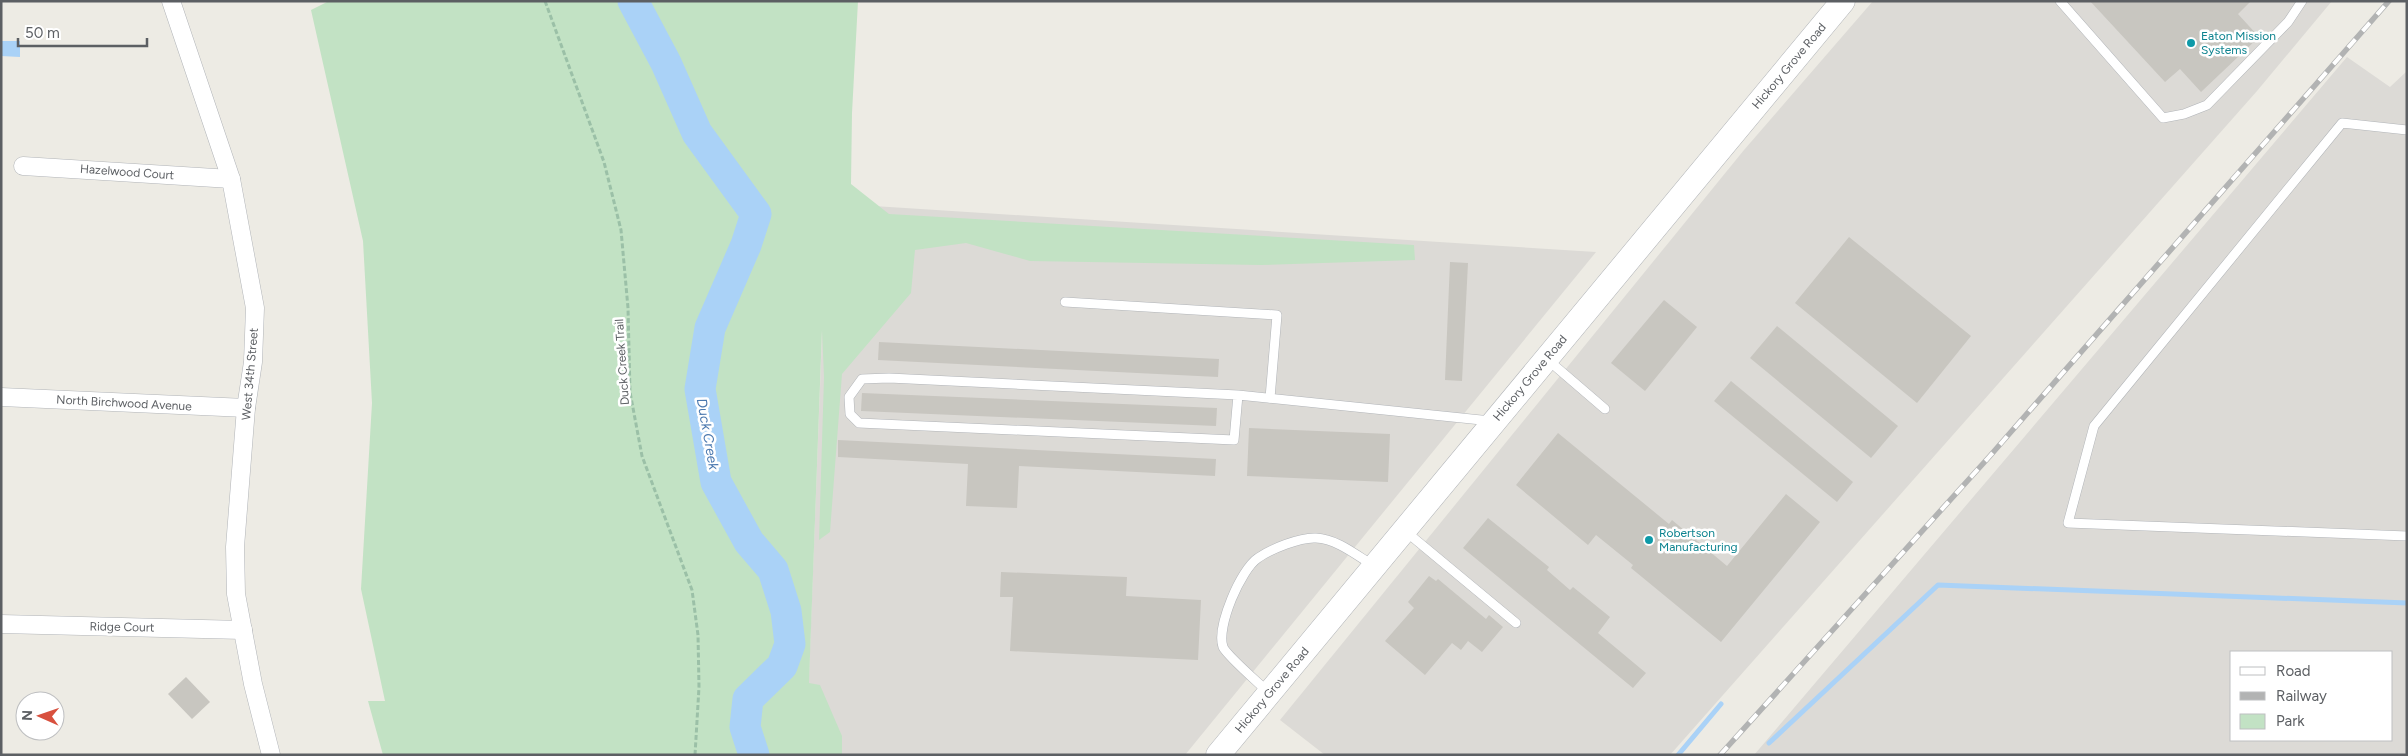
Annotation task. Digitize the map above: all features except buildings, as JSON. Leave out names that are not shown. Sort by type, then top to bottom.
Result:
[{"type":"main road","name":"Hickory Grove Road","points":[[1218,755],[1843,1]]},
{"type":"street","name":"West 34th Street","points":[[171,1],[231,179],[255,308],[253,362],[246,408],[235,547],[236,594],[253,684],[271,755]]},
{"type":"street","name":"Hazelwood Court","points":[[23,166],[231,179]]},
{"type":"street","name":"North Birchwood Avenue","points":[[1,397],[246,408]]},
{"type":"street","name":"Ridge Court","points":[[1,624],[243,630]]},
{"type":"lane","points":[[2060,1],[2163,118],[2184,114],[2207,105],[2288,22],[2302,1]]},
{"type":"lane","points":[[2407,130],[2342,123],[2094,426],[2068,523],[2407,536]]},
{"type":"lane","points":[[1065,302],[1277,315],[1270,398]]},
{"type":"lane","points":[[1546,358],[1606,409]]},
{"type":"lane","points":[[1238,395],[1234,440],[858,422],[850,414],[849,397],[862,379],[889,378],[1238,395],[1494,421]]},
{"type":"lane","points":[[1404,530],[1516,624]]},
{"type":"lane","points":[[1269,693],[1224,649],[1220,634],[1232,594],[1256,558],[1285,544],[1315,538],[1337,544],[1374,566]]},
{"type":"path","name":"Duck Creek Trail","points":[[545,1],[604,162],[621,230],[628,308],[630,392],[642,456],[692,590],[698,635],[699,687],[695,755]]},
{"type":"shaded area","points":[[1873,1],[2332,1],[2257,91],[1670,755],[1325,755],[1280,720],[1744,150]]},
{"type":"shaded area","points":[[2347,57],[2390,87],[2407,71],[2407,755],[1754,755]]},
{"type":"shaded area","points":[[827,203],[1596,252],[1185,755],[806,755]]},
{"type":"green space","points":[[329,1],[858,1],[852,113],[851,184],[889,214],[1414,245],[1415,260],[1261,265],[1030,261],[966,243],[915,250],[911,293],[842,374],[830,532],[819,540],[824,377],[822,330],[809,683],[820,685],[842,736],[842,755],[383,755],[368,701],[385,701],[361,589],[372,403],[363,241],[311,10]]},
{"type":"water","points":[[1,41],[20,41],[20,57],[1,56]]},
{"type":"waterway","name":"Duck Creek","points":[[633,1],[666,63],[697,133],[756,214],[746,245],[710,328],[700,389],[716,482],[749,542],[773,570],[786,611],[790,644],[782,666],[748,699],[745,727],[754,755]]},
{"type":"waterway","points":[[1769,743],[1938,585],[2407,603]]},
{"type":"waterway","points":[[1678,755],[1721,704]]},
{"type":"railway","points":[[1720,755],[1989,457],[2389,1]]},
{"type":"place","name":"Eaton Mission Systems","points":[[2191,43]]},
{"type":"place","name":"Robertson Manufacturing","points":[[1649,540]]}]
